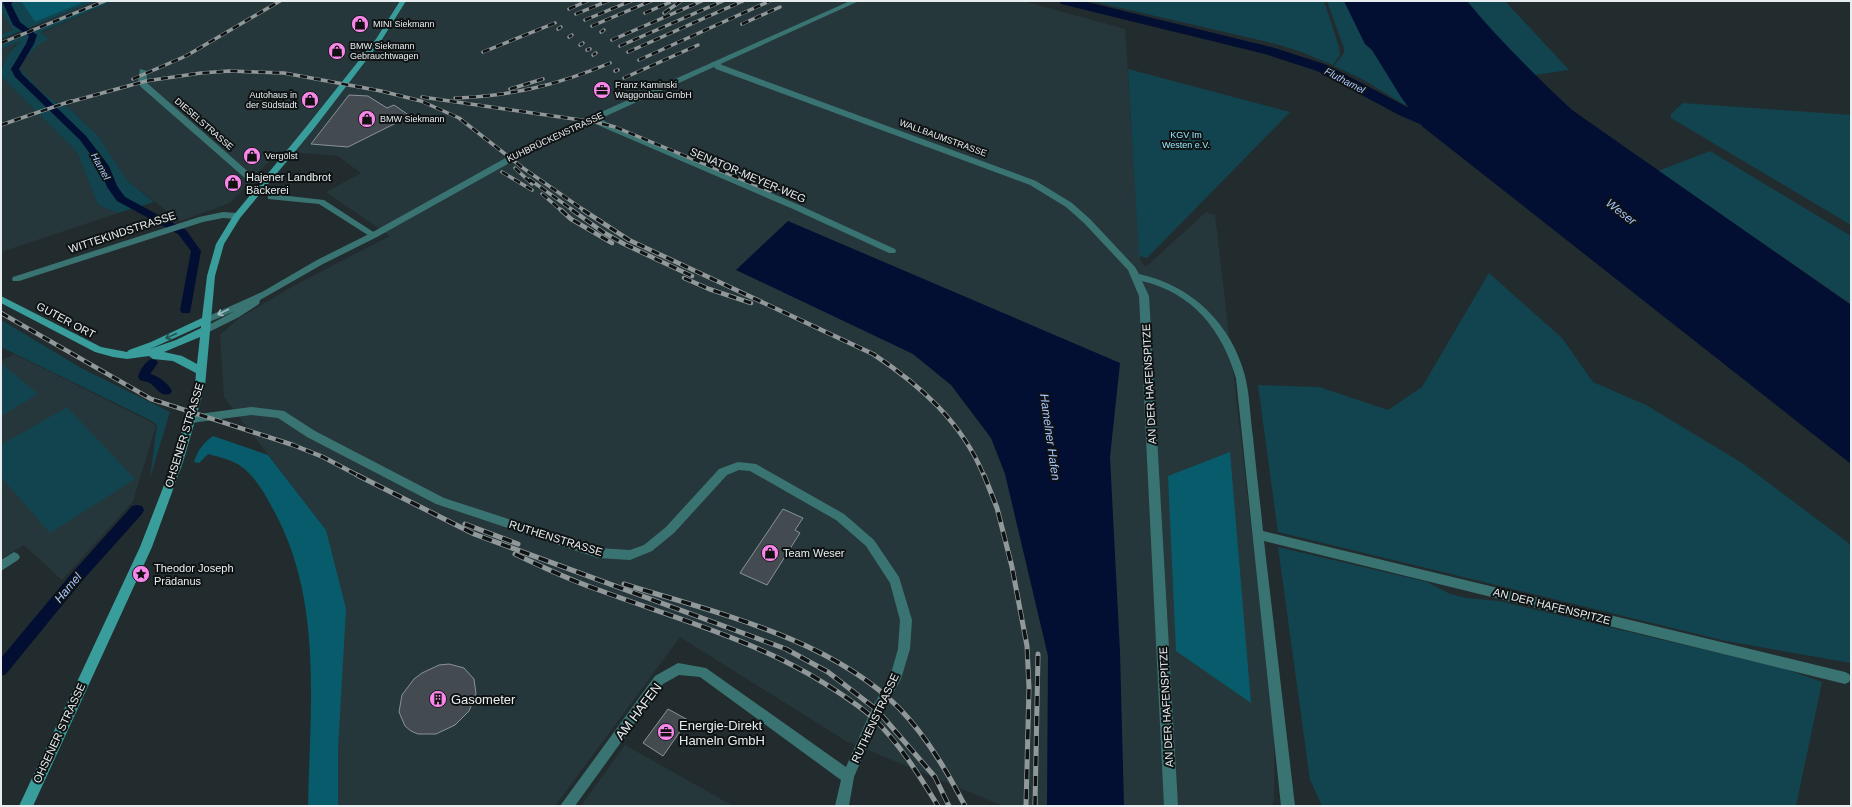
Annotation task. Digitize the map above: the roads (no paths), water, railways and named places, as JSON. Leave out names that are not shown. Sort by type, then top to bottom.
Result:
[{"type":"main road","name":"OHSENER STRASSE","points":[[26,806],[148,542],[173,476],[191,419],[202,372],[208,304],[215,259],[228,228],[379,40],[403,1]]},
{"type":"main road","name":"GUTER ORT","points":[[1,299],[98,350],[110,354],[147,355],[178,344],[206,330]]},
{"type":"main road","name":"GUTER ORT","points":[[123,354],[154,344],[207,320]]},
{"type":"main road","points":[[147,355],[163,355],[179,358],[193,365],[202,372]]},
{"type":"street","name":"KUHBRÜCKENSTRASSE","points":[[207,320],[265,294],[314,265],[374,235],[524,151],[856,1]]},
{"type":"street","name":"WALLBAUMSTRASSE","points":[[715,64],[719,67],[1033,183],[1069,205],[1087,221],[1132,269],[1136,277]]},
{"type":"street","name":"DIESELSTRASSE","points":[[143,71],[142,82],[144,85],[249,177],[264,182]]},
{"type":"street","name":"SENATOR-MEYER-WEG","points":[[596,118],[603,124],[796,207],[892,251]]},
{"type":"street","points":[[271,197],[321,202],[374,235]]},
{"type":"street","name":"WITTEKINDSTRASSE","points":[[16,279],[189,223],[223,215],[237,216]]},
{"type":"street","points":[[1136,277],[1150,279],[1186,297],[1209,314],[1223,332],[1237,361],[1242,378],[1288,806]]},
{"type":"street","name":"AN DER HAFENSPITZE","points":[[1136,277],[1144,296],[1171,806]]},
{"type":"street","name":"KUHBRÜCKENSTRASSE","points":[[206,330],[236,315],[256,302],[265,294]]},
{"type":"street","name":"RUTHENSTRASSE","points":[[191,419],[251,411],[280,414],[311,434],[440,501],[598,553],[630,555],[648,548],[670,530],[723,472],[738,466],[752,467],[840,517],[870,543],[895,581],[906,620],[904,649],[895,679],[877,710],[848,777],[842,806]]},
{"type":"street","name":"AN DER HAFENSPITZE","points":[[1259,535],[1566,608],[1845,678]]},
{"type":"street","points":[[1,566],[14,557]]},
{"type":"street","name":"AM HAFEN","points":[[567,806],[659,680],[678,669],[702,672],[848,777]]},
{"type":"water","name":"Weser","points":[[1344,1],[1467,1],[1492,30],[1544,84],[1572,110],[1851,305],[1851,464],[1423,127],[1401,97],[1372,50],[1365,44]]},
{"type":"water","name":"Hamelner Hafen","points":[[788,221],[1120,363],[1110,457],[1120,652],[1124,806],[1047,806],[1048,656],[1005,474],[991,438],[951,385],[913,354],[736,270]]},
{"type":"waterway","name":"Hamel","points":[[10,1],[7,3],[16,23],[33,35],[28,48],[15,69],[18,75],[83,138],[104,166],[112,187],[121,199],[182,232],[196,251],[186,310]]},
{"type":"waterway","name":"Fluthamel","points":[[1066,1],[1270,51],[1322,68],[1405,112],[1442,128]]},
{"type":"waterway","name":"Hamel","points":[[152,363],[145,372],[144,377],[153,379],[166,391]]},
{"type":"waterway","name":"Hamel","points":[[1,669],[77,577],[137,510]]},
{"type":"railway","points":[[1,43],[105,1]]},
{"type":"railway","points":[[133,79],[186,56],[280,1]]},
{"type":"railway","points":[[569,9],[587,1]]},
{"type":"railway","points":[[576,14],[608,1]]},
{"type":"railway","points":[[585,20],[631,1]]},
{"type":"railway","points":[[592,26],[651,1]]},
{"type":"railway","points":[[645,13],[673,1]]},
{"type":"railway","points":[[664,13],[681,1]]},
{"type":"railway","points":[[612,40],[702,1]]},
{"type":"railway","points":[[620,46],[723,1]]},
{"type":"railway","points":[[628,52],[743,1]]},
{"type":"railway","points":[[639,60],[770,1]]},
{"type":"railway","points":[[742,24],[780,7]]},
{"type":"railway","points":[[483,52],[555,23]]},
{"type":"railway","points":[[624,78],[698,45]]},
{"type":"railway","points":[[455,98],[496,95],[534,88],[591,71],[610,63]]},
{"type":"railway","points":[[66,103],[146,81],[201,73],[229,71],[284,73],[381,91],[421,101],[459,118],[523,168],[585,211]]},
{"type":"railway","points":[[510,89],[543,79]]},
{"type":"railway","points":[[422,97],[595,122],[615,127],[770,191]]},
{"type":"railway","points":[[1,125],[71,101]]},
{"type":"railway","points":[[515,168],[532,184]]},
{"type":"railway","points":[[502,172],[532,190]]},
{"type":"railway","points":[[529,179],[574,211]]},
{"type":"railway","points":[[542,194],[562,211]]},
{"type":"railway","points":[[561,210],[571,219],[612,243]]},
{"type":"railway","points":[[572,210],[603,232],[624,244],[692,276]]},
{"type":"railway","points":[[583,210],[629,240],[873,354],[907,379],[938,406],[964,439],[984,476]]},
{"type":"railway","points":[[684,278],[709,289],[751,303]]},
{"type":"railway","points":[[1,313],[151,399],[293,445],[323,457],[359,476]]},
{"type":"railway","points":[[357,475],[474,534],[786,649],[828,672],[877,710],[935,777],[949,806]]},
{"type":"railway","points":[[984,475],[997,508],[1012,567],[1027,646],[1029,688],[1026,806]]},
{"type":"railway","points":[[465,524],[518,544]]},
{"type":"railway","points":[[515,554],[555,573],[625,600],[713,630],[769,654],[824,683],[862,709],[883,728],[908,760],[938,806]]},
{"type":"railway","points":[[624,584],[770,631],[839,663],[871,684],[899,708],[909,719],[936,755],[965,806]]},
{"type":"railway","points":[[1035,806],[1038,654]]},
{"type":"place","name":"MINI Siekmann","points":[[360,24]]},
{"type":"place","name":"BMW Siekmann Gebrauchtwagen","points":[[337,51]]},
{"type":"place","name":"Franz Kaminski Waggonbau GmbH","points":[[602,90]]},
{"type":"place","name":"Autohaus in der Südstadt","points":[[310,100]]},
{"type":"place","name":"BMW Siekmann","points":[[367,119]]},
{"type":"place","name":"Vergölst","points":[[252,156]]},
{"type":"place","name":"Hajener Landbrot Bäckerei","points":[[233,183]]},
{"type":"place","name":"Team Weser","points":[[770,553]]},
{"type":"place","name":"Theodor Joseph Prädanus","points":[[141,574]]},
{"type":"place","name":"Gasometer","points":[[438,699]]},
{"type":"place","name":"Energie-Direkt Hameln GmbH","points":[[666,732]]},
{"type":"park label","name":"KGV Im Westen e.V.","points":[[1186,140]]}]
